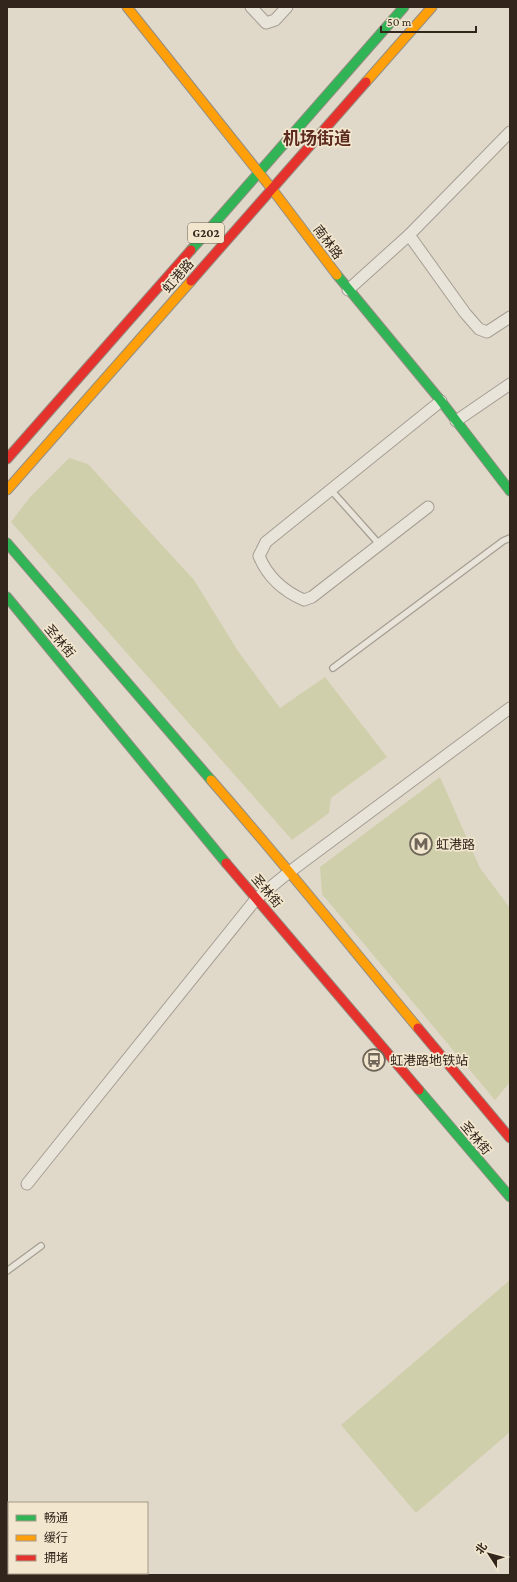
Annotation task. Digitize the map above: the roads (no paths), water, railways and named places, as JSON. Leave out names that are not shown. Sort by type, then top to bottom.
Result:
[{"type":"main road","name":"南林路","points":[[127,7],[259,172],[348,290],[441,401],[510,491]]},
{"type":"main road","name":"虹港路","points":[[7,459],[404,7]]},
{"type":"main road","name":"虹港路","points":[[7,490],[432,7]]},
{"type":"main road","name":"圣林街","points":[[7,543],[264,841],[288,873],[510,1138]]},
{"type":"main road","name":"圣林街","points":[[7,597],[256,899],[510,1197]]},
{"type":"street","points":[[251,7],[266,23],[275,20],[287,7]]},
{"type":"street","points":[[348,290],[409,234],[510,132]]},
{"type":"street","points":[[409,234],[465,313],[479,329],[487,332],[510,317]]},
{"type":"street","points":[[456,421],[510,384]]},
{"type":"street","points":[[428,506],[312,597],[304,600],[293,595],[275,582],[265,570],[259,556],[266,542],[441,401]]},
{"type":"street","points":[[27,1184],[256,899],[288,873],[510,708]]},
{"type":"lane","points":[[331,490],[380,544]]},
{"type":"lane","points":[[333,668],[503,541],[510,538]]},
{"type":"lane","points":[[7,1271],[41,1246]]},
{"type":"place","name":"虹港路","points":[[421,844]]},
{"type":"place","name":"虹港路地铁站","points":[[374,1060]]},
{"type":"district","name":"机场街道","points":[[317,138]]}]
